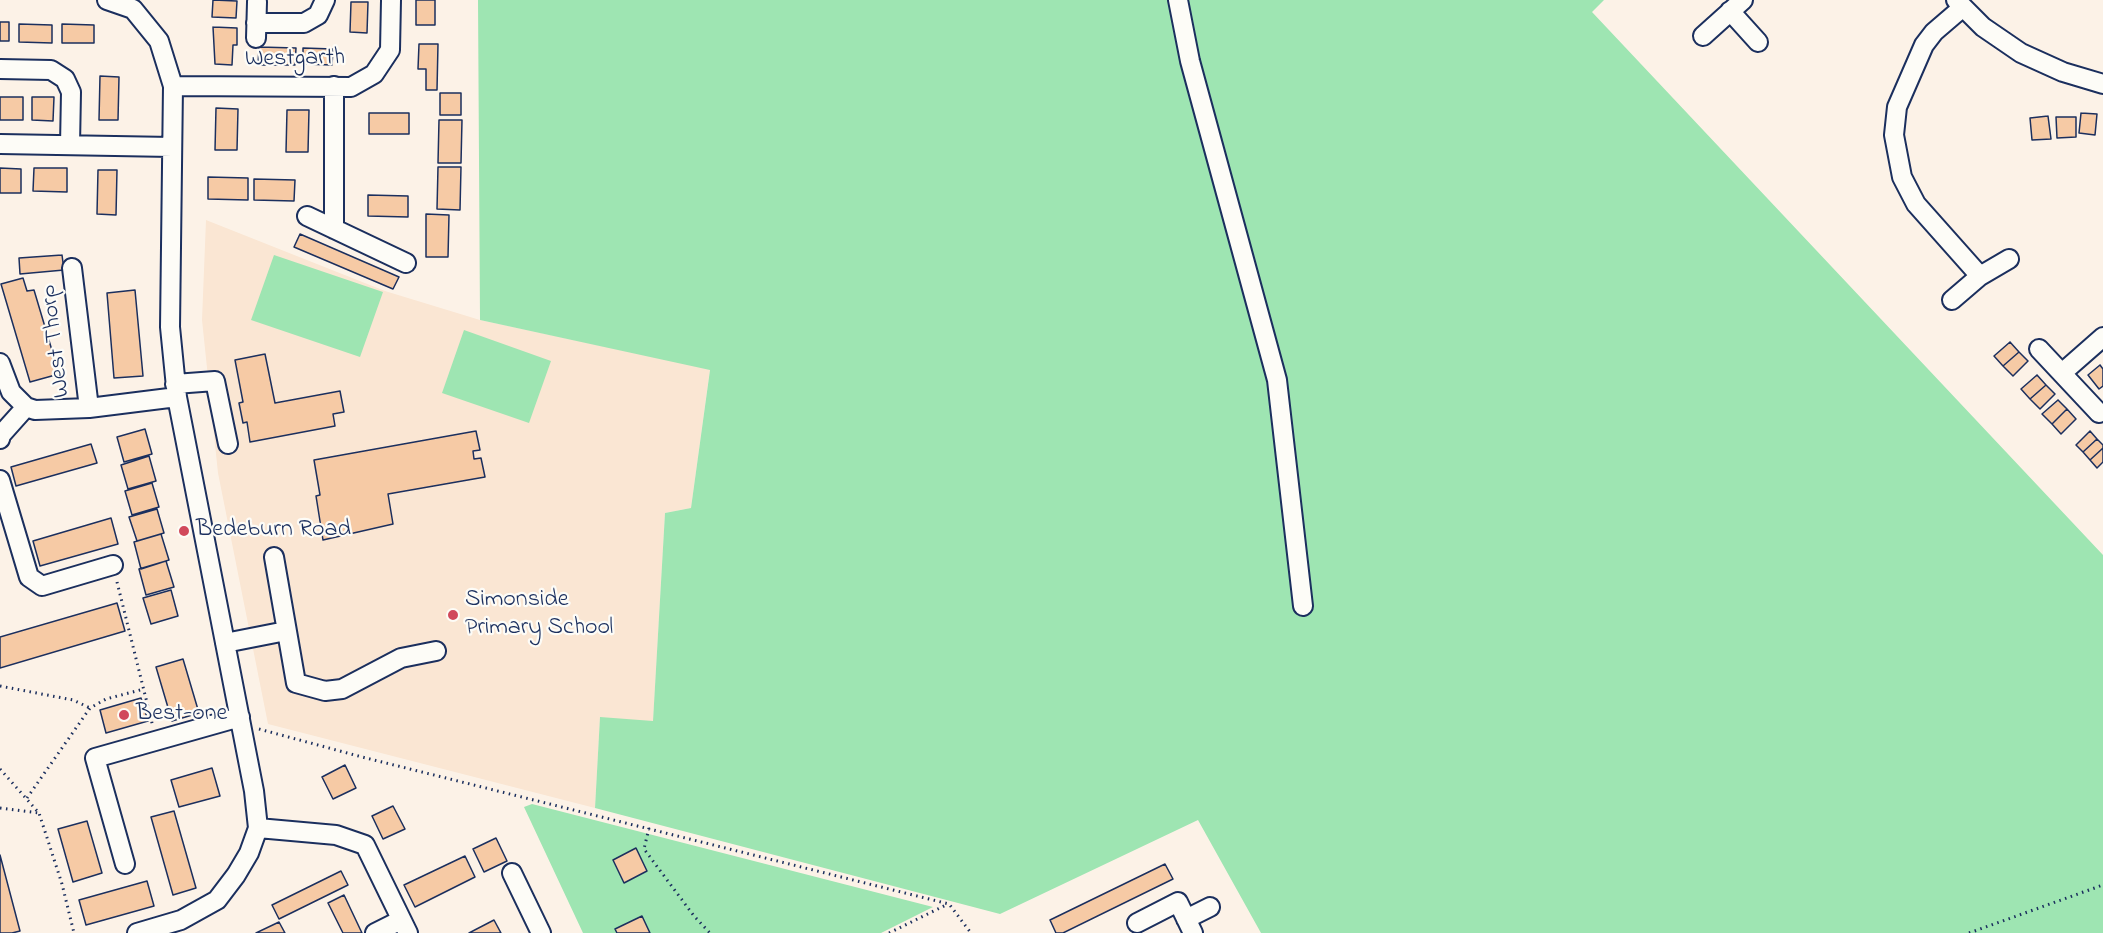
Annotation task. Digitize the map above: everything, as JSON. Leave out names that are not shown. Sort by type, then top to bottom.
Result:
[{"type":"street","points":[[106,0],[133,9],[159,40],[173,86],[170,327],[176,390],[254,791],[258,828],[249,853],[217,900],[181,920],[137,933]]},
{"type":"street","points":[[257,2],[256,31],[304,23],[318,15],[325,0]]},
{"type":"street","name":"Westgarth","points":[[173,86],[351,87],[374,74],[390,50],[391,0]]},
{"type":"street","points":[[1178,0],[1190,61],[1276,380],[1303,606]]},
{"type":"street","points":[[1980,276],[1916,204],[1902,177],[1895,142],[1895,122],[1903,90],[1923,45],[1959,4],[1983,27],[2021,54],[2063,72],[2103,84]]},
{"type":"street","points":[[1703,36],[1736,6],[1758,42]]},
{"type":"street","points":[[0,69],[51,70],[65,79],[71,92],[70,145]]},
{"type":"street","points":[[334,87],[334,229]]},
{"type":"street","points":[[0,144],[172,147]]},
{"type":"street","points":[[307,216],[406,263]]},
{"type":"street","points":[[1952,300],[1980,276],[2009,259]]},
{"type":"street","name":"West Thorp","points":[[72,268],[89,408]]},
{"type":"street","points":[[2062,373],[2103,337]]},
{"type":"street","points":[[2039,349],[2099,413]]},
{"type":"street","name":"West Thorp","points":[[0,363],[12,392],[27,407],[35,410],[89,408],[215,381],[228,444]]},
{"type":"street","name":"West Thorp","points":[[0,439],[1,435],[27,407]]},
{"type":"street","points":[[0,480],[28,577],[42,586],[113,565]]},
{"type":"street","points":[[274,557],[296,683],[326,691],[342,689],[401,658],[436,651]]},
{"type":"street","points":[[225,643],[286,631]]},
{"type":"street","points":[[125,864],[94,758],[157,740],[241,725]]},
{"type":"street","points":[[258,828],[336,835],[365,845],[404,927],[375,933]]},
{"type":"street","points":[[512,873],[542,933]]},
{"type":"street","points":[[1137,923],[1178,902],[1190,926],[1210,907]]},
{"type":"path","points":[[113,565],[157,740]]},
{"type":"path","points":[[0,686],[73,700],[90,708]]},
{"type":"path","points":[[27,798],[90,708],[106,699],[144,689]]},
{"type":"path","points":[[241,725],[950,904],[971,933]]},
{"type":"path","points":[[0,769],[39,813],[62,884],[74,933]]},
{"type":"path","points":[[0,808],[39,813]]},
{"type":"path","points":[[649,828],[644,849],[694,916],[710,933]]},
{"type":"path","points":[[1969,933],[2103,885]]},
{"type":"path","points":[[889,933],[950,904]]},
{"type":"shaded area","name":"Simonside Primary School","points":[[206,220],[385,291],[480,320],[710,369],[691,508],[665,513],[653,722],[600,718],[595,808],[268,724],[218,473],[202,320]]},
{"type":"green space","points":[[478,0],[1604,0],[1592,12],[2103,555],[2103,933],[1261,933],[1198,820],[1000,914],[595,808],[600,717],[653,721],[665,513],[691,508],[710,370],[480,320]]},
{"type":"green space","points":[[274,255],[383,292],[360,357],[251,320]]},
{"type":"green space","points":[[464,330],[551,361],[529,423],[442,393]]},
{"type":"green space","points":[[532,804],[933,907],[881,933],[583,933],[524,807]]},
{"type":"building","points":[[213,0],[237,1],[236,18],[212,17]]},
{"type":"building","points":[[416,0],[435,0],[435,25],[416,25]]},
{"type":"building","points":[[351,2],[368,2],[367,33],[350,32]]},
{"type":"building","points":[[0,22],[9,22],[9,41],[0,41]]},
{"type":"building","points":[[19,24],[52,25],[52,43],[19,42]]},
{"type":"building","points":[[62,24],[94,25],[94,43],[62,43]]},
{"type":"building","points":[[213,27],[237,28],[237,45],[233,45],[232,65],[215,64]]},
{"type":"building","points":[[419,44],[438,44],[437,90],[426,90],[426,69],[418,69]]},
{"type":"building","points":[[259,47],[296,48],[295,65],[258,65]]},
{"type":"building","points":[[303,48],[333,49],[332,65],[303,64]]},
{"type":"building","points":[[100,76],[119,77],[118,120],[99,120]]},
{"type":"building","points":[[440,93],[461,93],[461,115],[440,115]]},
{"type":"building","points":[[0,97],[23,97],[23,120],[0,120]]},
{"type":"building","points":[[32,97],[54,97],[53,121],[32,120]]},
{"type":"building","points":[[216,108],[238,109],[237,150],[215,150]]},
{"type":"building","points":[[287,110],[309,110],[308,152],[286,152]]},
{"type":"building","points":[[369,113],[409,113],[409,134],[369,134]]},
{"type":"building","points":[[2081,113],[2097,114],[2095,135],[2079,133]]},
{"type":"building","points":[[2048,116],[2051,139],[2032,140],[2030,118]]},
{"type":"building","points":[[2056,117],[2076,117],[2076,137],[2057,138]]},
{"type":"building","points":[[439,120],[462,120],[461,163],[438,163]]},
{"type":"building","points":[[438,167],[461,167],[460,210],[437,209]]},
{"type":"building","points":[[0,168],[21,169],[21,193],[0,193]]},
{"type":"building","points":[[34,168],[67,168],[67,192],[33,191]]},
{"type":"building","points":[[98,170],[117,170],[116,215],[97,214]]},
{"type":"building","points":[[208,177],[248,178],[248,200],[208,199]]},
{"type":"building","points":[[254,179],[295,180],[294,201],[254,200]]},
{"type":"building","points":[[368,195],[408,196],[408,217],[368,216]]},
{"type":"building","points":[[426,214],[449,215],[448,257],[426,257]]},
{"type":"building","points":[[300,234],[399,277],[393,289],[294,247]]},
{"type":"building","points":[[62,255],[64,270],[20,274],[19,258]]},
{"type":"building","points":[[23,278],[27,291],[34,290],[59,374],[30,382],[1,284]]},
{"type":"building","points":[[135,290],[143,376],[114,378],[107,293]]},
{"type":"building","points":[[2010,342],[2019,352],[2003,366],[1994,356]]},
{"type":"building","points":[[2019,352],[2028,361],[2013,376],[2003,366]]},
{"type":"building","points":[[265,354],[275,403],[340,391],[344,412],[333,414],[335,426],[250,442],[247,422],[243,423],[239,403],[243,402],[235,360]]},
{"type":"building","points":[[2100,365],[2103,369],[2103,386],[2099,389],[2088,375]]},
{"type":"building","points":[[2037,375],[2046,385],[2030,399],[2021,389]]},
{"type":"building","points":[[2046,385],[2055,394],[2040,409],[2030,399]]},
{"type":"building","points":[[2058,400],[2067,409],[2052,424],[2042,414]]},
{"type":"building","points":[[2067,409],[2076,419],[2061,434],[2052,424]]},
{"type":"building","points":[[145,429],[152,454],[124,462],[117,437]]},
{"type":"building","points":[[476,431],[480,450],[473,451],[474,459],[481,458],[485,477],[388,494],[393,524],[323,540],[316,496],[320,495],[314,460]]},
{"type":"building","points":[[2090,431],[2097,439],[2083,452],[2076,445]]},
{"type":"building","points":[[2097,439],[2103,448],[2090,460],[2083,452]]},
{"type":"building","points":[[91,444],[97,463],[16,486],[11,467]]},
{"type":"building","points":[[2103,448],[2103,462],[2097,468],[2090,460]]},
{"type":"building","points":[[149,456],[156,481],[128,489],[121,465]]},
{"type":"building","points":[[152,483],[159,507],[132,515],[125,491]]},
{"type":"building","points":[[157,509],[164,533],[137,541],[129,517]]},
{"type":"building","points":[[111,518],[118,544],[40,566],[33,541]]},
{"type":"building","points":[[161,534],[169,560],[141,569],[134,542]]},
{"type":"building","points":[[166,561],[174,587],[146,595],[139,569]]},
{"type":"building","points":[[171,590],[178,616],[151,624],[143,598]]},
{"type":"building","points":[[117,603],[125,631],[0,668],[0,637]]},
{"type":"building","points":[[183,659],[199,713],[172,721],[156,667]]},
{"type":"building","name":"Best-one","points":[[141,698],[148,721],[106,733],[100,710]]},
{"type":"building","points":[[345,765],[356,788],[333,799],[322,777]]},
{"type":"building","points":[[212,768],[220,796],[179,807],[171,780]]},
{"type":"building","points":[[393,806],[405,829],[383,839],[372,816]]},
{"type":"building","points":[[174,811],[196,888],[173,895],[151,817]]},
{"type":"building","points":[[87,821],[102,873],[73,882],[58,829]]},
{"type":"building","points":[[496,838],[507,861],[484,872],[473,849]]},
{"type":"building","points":[[636,848],[647,871],[624,883],[613,860]]},
{"type":"building","points":[[0,855],[20,931],[12,933],[0,933]]},
{"type":"building","points":[[465,856],[475,877],[415,907],[404,885]]},
{"type":"building","points":[[1165,864],[1173,879],[1063,933],[1056,933],[1050,920]]},
{"type":"building","points":[[341,871],[348,885],[279,919],[272,905]]},
{"type":"building","points":[[147,881],[154,906],[86,925],[79,900]]},
{"type":"building","points":[[344,895],[362,933],[343,933],[328,903]]},
{"type":"building","points":[[642,916],[650,933],[617,933],[615,929]]},
{"type":"building","points":[[494,920],[501,933],[469,933]]},
{"type":"building","points":[[279,922],[285,933],[256,933]]},
{"type":"place","name":"Bedeburn Road","points":[[184,531]]},
{"type":"place","name":"Simonside Primary School","points":[[453,615]]},
{"type":"place","name":"Best-one","points":[[124,715]]}]
